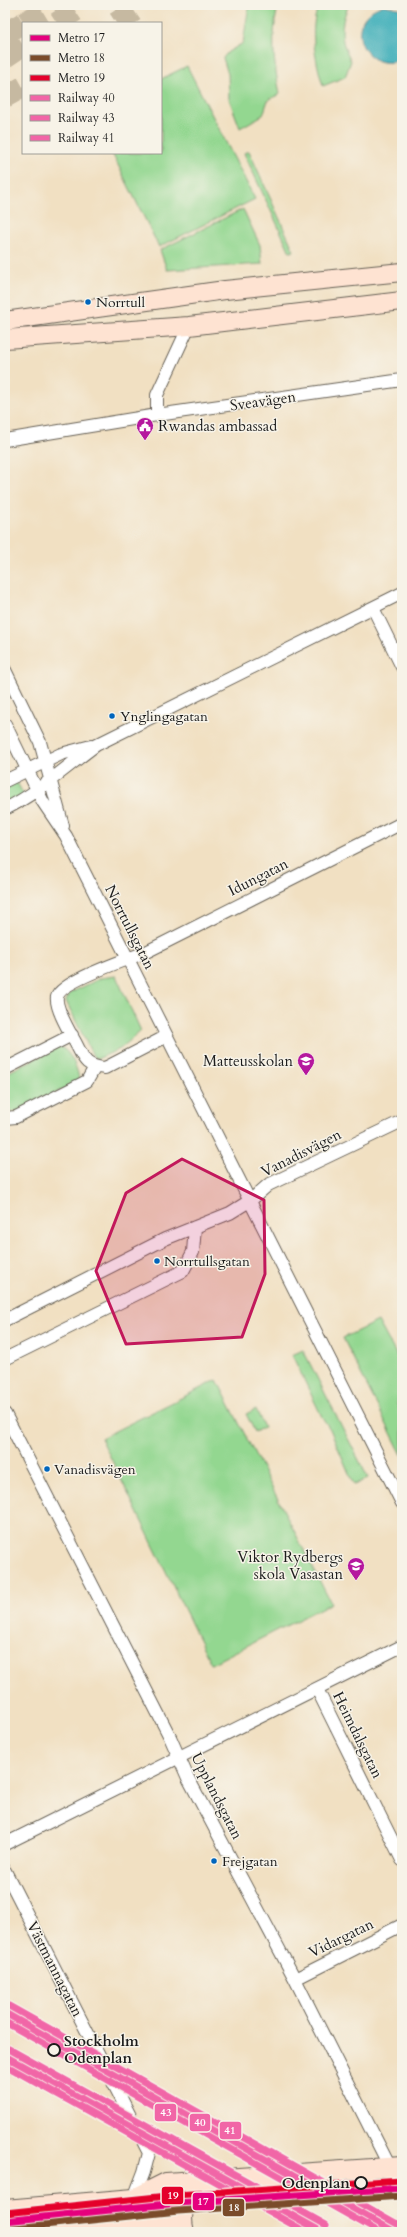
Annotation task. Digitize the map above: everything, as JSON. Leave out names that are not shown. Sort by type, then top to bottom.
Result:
[{"type":"main road","points":[[5,321],[225,290],[402,272]]},
{"type":"main road","points":[[5,339],[189,326],[402,301]]},
{"type":"main road","points":[[5,2209],[134,2198],[166,2182],[396,2167]]},
{"type":"main road","points":[[185,2231],[183,2222],[186,2208],[190,2197],[200,2189],[246,2183],[282,2175]]},
{"type":"main road","points":[[5,2231],[161,2222],[176,2226],[185,2231]]},
{"type":"street","points":[[157,415],[157,395],[189,326]]},
{"type":"street","name":"Sveavägen","points":[[5,440],[157,415],[402,380]]},
{"type":"street","points":[[5,809],[28,798],[50,779],[96,745],[402,593]]},
{"type":"street","points":[[373,608],[402,667]]},
{"type":"street","name":"Norrtullsgatan","points":[[5,670],[40,742],[66,836]]},
{"type":"street","name":"Norrtullsgatan","points":[[5,724],[43,802],[66,836],[251,1200],[402,1503]]},
{"type":"street","points":[[5,781],[61,754],[96,745]]},
{"type":"street","name":"Idungatan","points":[[72,1035],[57,1003],[57,996],[64,987],[112,964],[146,952],[402,823]]},
{"type":"street","points":[[5,1069],[72,1035],[88,1064],[95,1067],[106,1068],[167,1036]]},
{"type":"street","points":[[5,1118],[16,1117],[87,1081],[95,1067]]},
{"type":"street","name":"Vanadisvägen","points":[[5,1320],[165,1239],[230,1213],[251,1200],[268,1185],[402,1121]]},
{"type":"street","points":[[5,1359],[183,1271],[193,1252],[195,1227]]},
{"type":"street","name":"Upplandsgatan","points":[[5,1414],[188,1778],[396,2167],[402,2192]]},
{"type":"street","points":[[5,1844],[178,1756],[402,1646]]},
{"type":"street","name":"Heimdalsgatan","points":[[317,1689],[402,1860]]},
{"type":"street","name":"Västmannagatan","points":[[5,1871],[149,2153],[144,2172],[134,2198]]},
{"type":"street","name":"Vidargatan","points":[[295,1979],[402,1926]]},
{"type":"highlighted area","points":[[182,1159],[264,1200],[265,1274],[242,1337],[126,1344],[96,1271],[126,1193]]},
{"type":"green space","points":[[249,5],[278,5],[274,29],[274,50],[280,94],[268,100],[263,115],[240,128],[229,99],[228,74],[223,58],[228,52],[243,43]]},
{"type":"green space","points":[[319,5],[349,5],[342,26],[342,33],[347,54],[351,61],[345,77],[323,86],[314,46],[314,24]]},
{"type":"green space","points":[[187,66],[255,199],[159,247],[112,154],[162,154],[162,78]]},
{"type":"green space","points":[[249,151],[294,251],[290,252],[244,153]]},
{"type":"green space","points":[[243,209],[260,245],[262,264],[167,270],[160,250]]},
{"type":"green space","points":[[15,779],[25,797],[5,806],[5,784]]},
{"type":"green space","points":[[116,976],[141,1031],[120,1049],[97,1059],[93,1056],[66,1001],[70,993],[101,978]]},
{"type":"green space","points":[[60,1046],[64,1048],[73,1061],[79,1081],[21,1111],[5,1112],[5,1074]]},
{"type":"green space","points":[[378,1321],[402,1365],[402,1399],[396,1402],[402,1415],[402,1455],[343,1338]]},
{"type":"green space","points":[[303,1350],[368,1478],[354,1485],[330,1429],[322,1417],[292,1355]]},
{"type":"green space","points":[[217,1380],[331,1603],[211,1664],[101,1438]]},
{"type":"green space","points":[[256,1409],[264,1427],[255,1432],[246,1414]]},
{"type":"water","points":[[384,5],[402,9],[402,59],[389,62],[377,60],[368,54],[362,44],[360,33],[362,22],[370,12]]},
{"type":"tunnel","points":[[26,22],[54,5]]},
{"type":"tunnel","points":[[58,22],[84,5]]},
{"type":"tunnel","points":[[118,22],[143,5]]},
{"type":"tunnel","points":[[5,33],[22,24]]},
{"type":"tunnel","points":[[5,57],[22,46]]},
{"type":"tunnel","points":[[5,97],[22,88]]},
{"type":"metro line","name":"19","points":[[5,2213],[176,2195],[401,2180]]},
{"type":"metro line","name":"17","points":[[5,2221],[177,2203],[402,2188]]},
{"type":"metro line","name":"18","points":[[6,2229],[178,2211],[402,2196]]},
{"type":"rail line","name":"41","points":[[9,2006],[399,2225]]},
{"type":"rail line","name":"40","points":[[5,2013],[395,2232]]},
{"type":"rail line","name":"43","points":[[5,2022],[379,2232]]},
{"type":"rail line","name":"41","points":[[9,2049],[326,2225]]},
{"type":"rail line","name":"40","points":[[5,2056],[322,2232]]},
{"type":"rail line","name":"43","points":[[5,2065],[306,2232]]},
{"type":"place","name":"Norrtull","points":[[88,302]]},
{"type":"place","name":"Rwandas ambassad","points":[[145,441]]},
{"type":"place","name":"Ynglingagatan","points":[[112,716]]},
{"type":"place","name":"Matteusskolan","points":[[306,1076]]},
{"type":"place","name":"Norrtullsgatan","points":[[157,1261]]},
{"type":"place","name":"Vanadisvägen","points":[[47,1469]]},
{"type":"place","name":"Viktor Rydbergs skola Vasastan","points":[[356,1581]]},
{"type":"place","name":"Frejgatan","points":[[214,1861]]},
{"type":"place","name":"Stockholm Odenplan","points":[[54,2050]]},
{"type":"place","name":"Odenplan","points":[[361,2183]]}]
